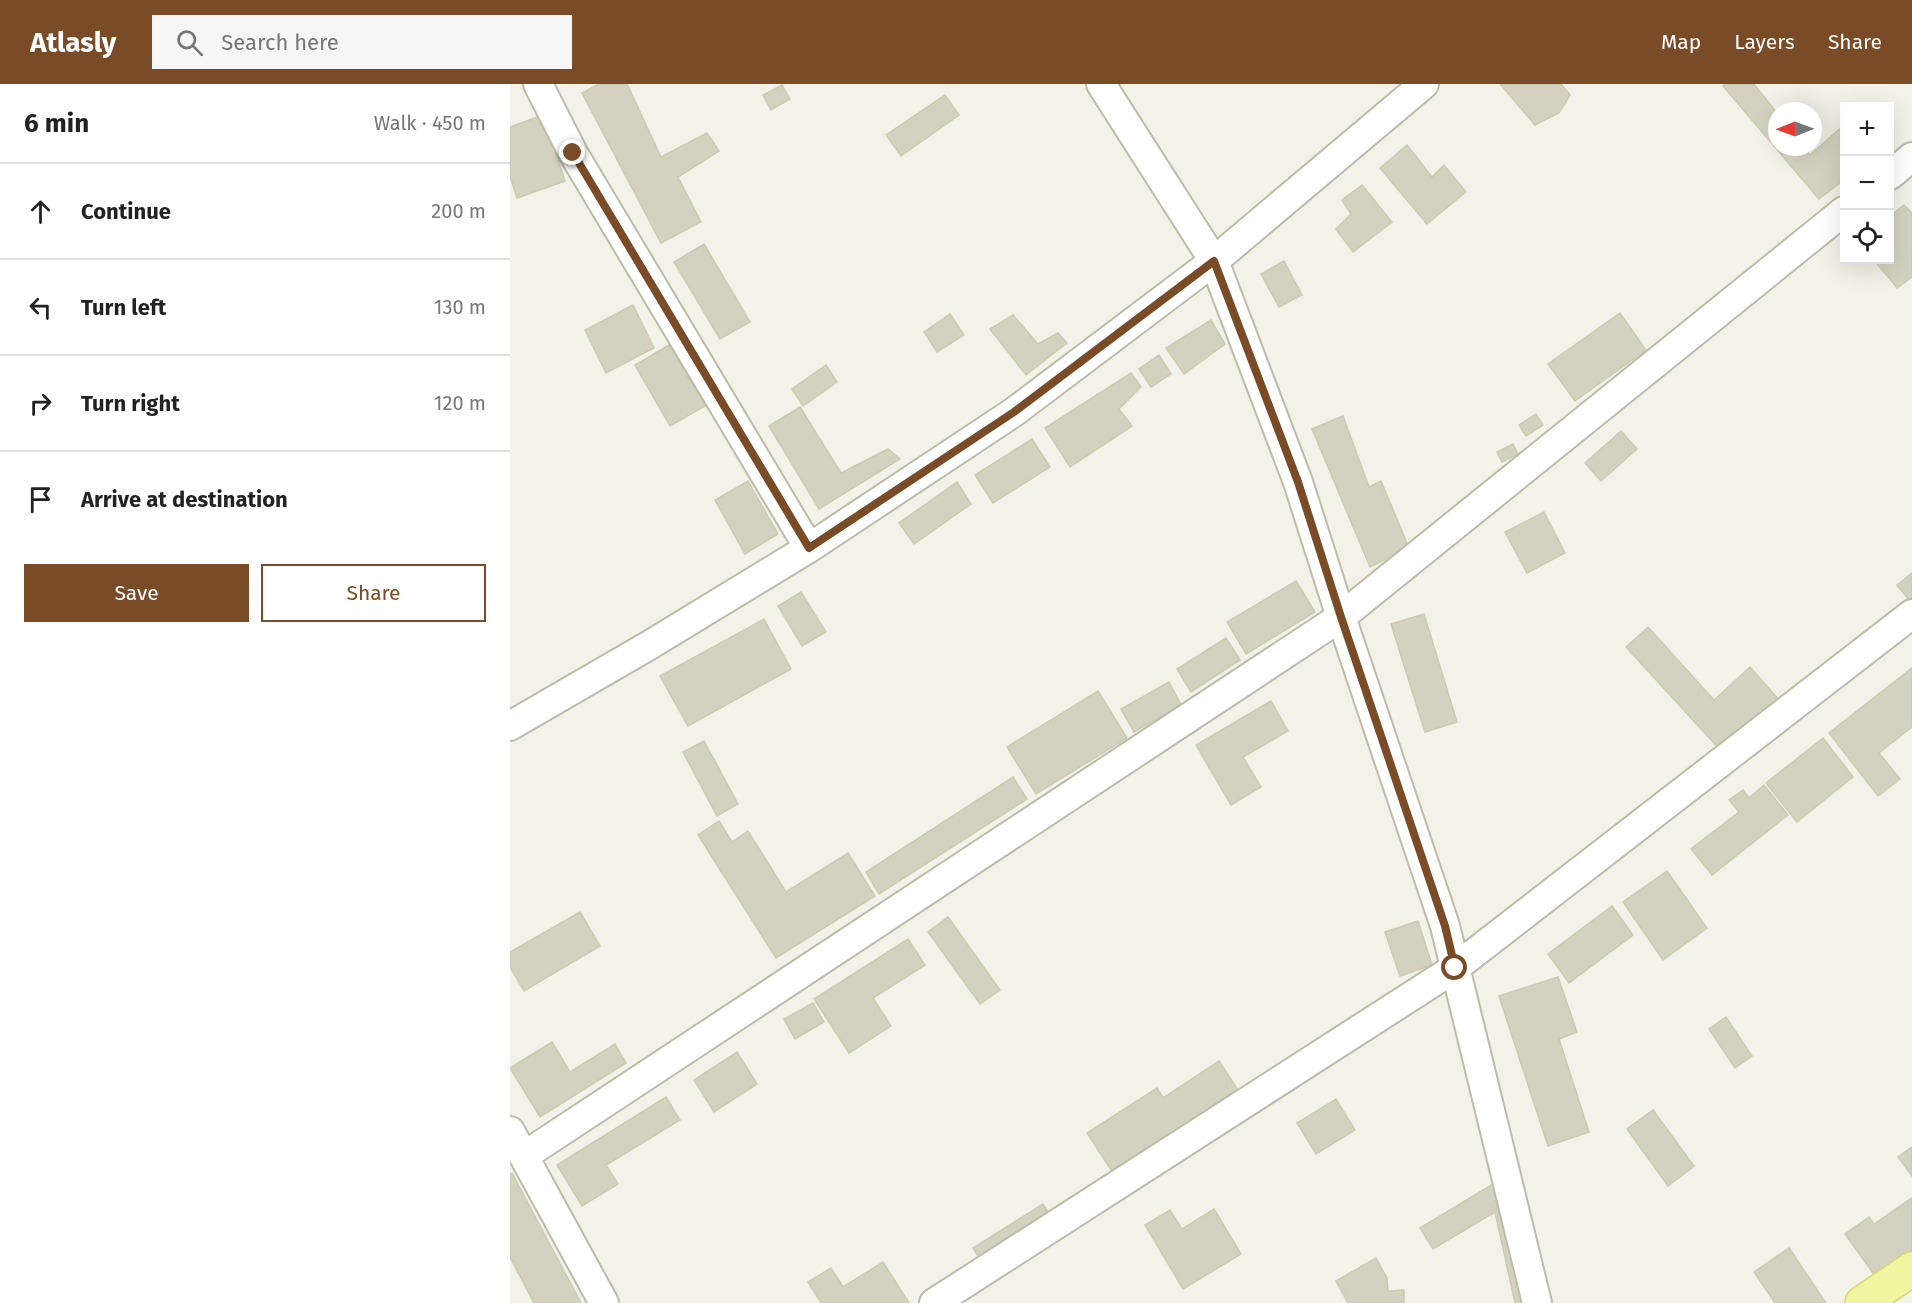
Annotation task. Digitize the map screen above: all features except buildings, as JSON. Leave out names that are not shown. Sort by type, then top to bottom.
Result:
[{"type":"main road","points":[[1862,1303],[1912,1269]]},
{"type":"street","points":[[538,84],[573,153],[809,548]]},
{"type":"street","points":[[1101,84],[1214,261],[1298,482],[1445,926],[1538,1303]]},
{"type":"street","points":[[510,726],[648,646],[809,548],[1014,412],[1214,261],[1424,84]]},
{"type":"street","points":[[1894,172],[1912,157]]},
{"type":"street","points":[[524,1156],[1341,617],[1840,215]]},
{"type":"street","points":[[934,1303],[1455,968],[1912,614]]},
{"type":"street","points":[[510,1131],[604,1303]]},
{"type":"route","points":[[573,153],[809,548],[1014,412],[1214,261],[1298,482],[1445,926],[1455,968]]}]
